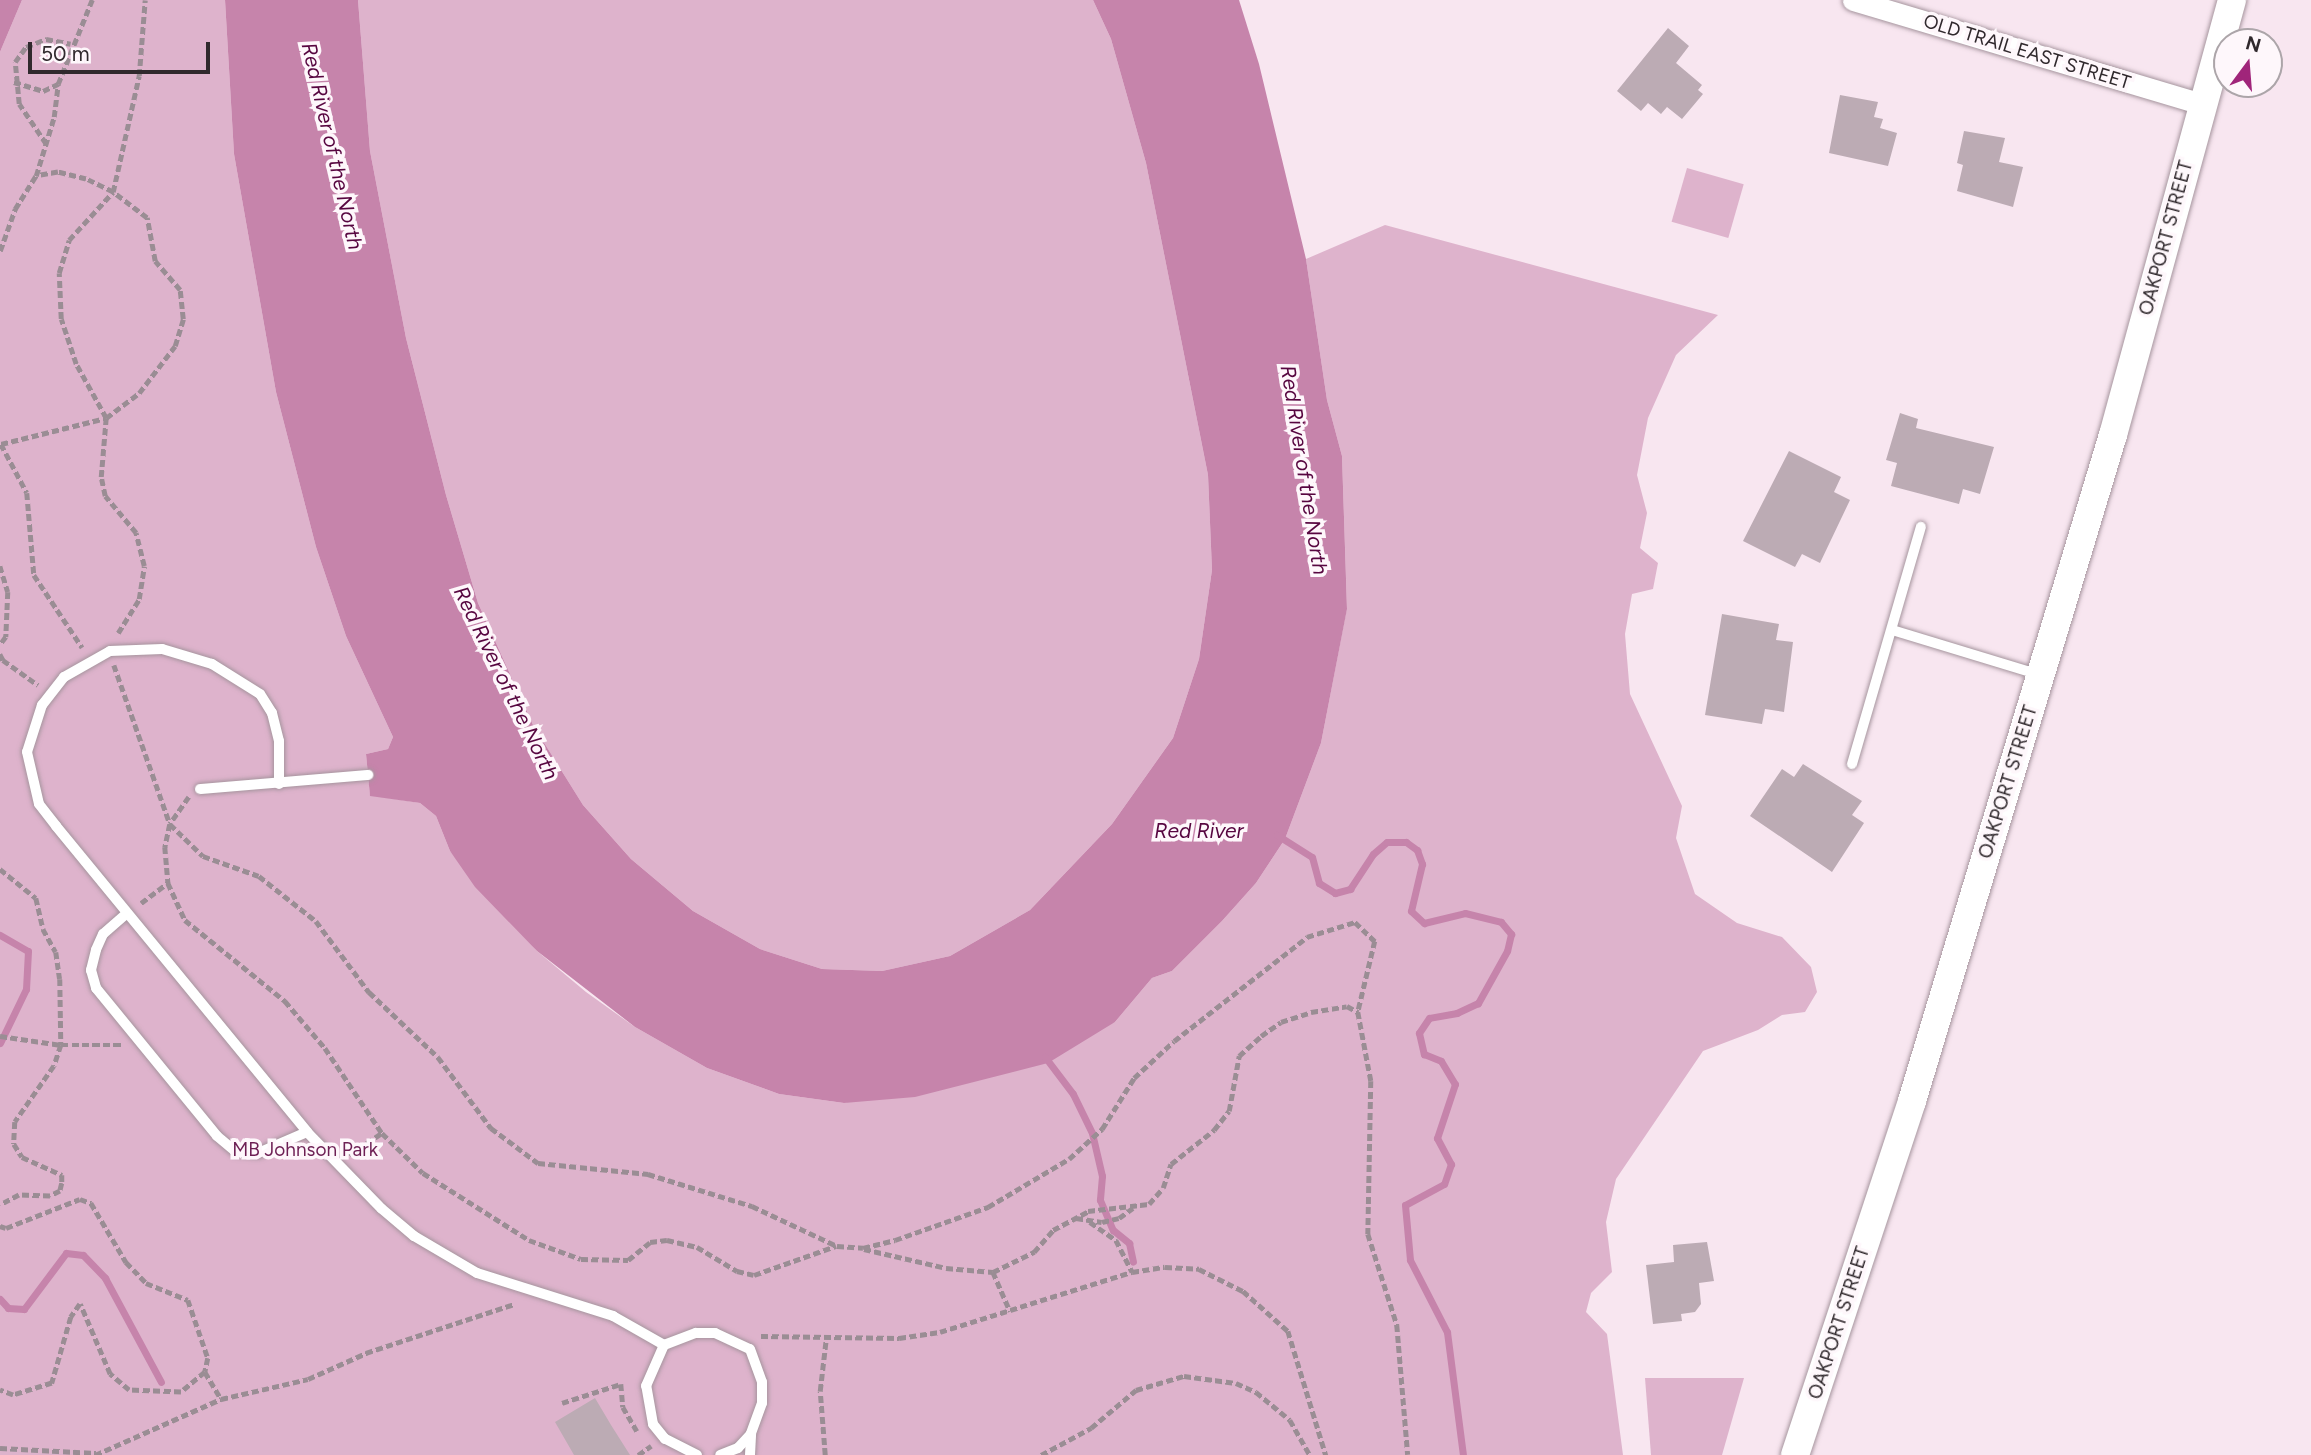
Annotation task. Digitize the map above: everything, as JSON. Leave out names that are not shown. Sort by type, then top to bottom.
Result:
[{"type":"street","name":"OLD TRAIL EAST STREET","points":[[1853,0],[2202,104]]},
{"type":"street","name":"OAKPORT STREET","points":[[1795,1455],[1912,1101],[2113,435],[2232,0]]},
{"type":"lane","points":[[1852,764],[1921,527]]},
{"type":"lane","points":[[1892,630],[2040,676]]},
{"type":"lane","points":[[279,784],[279,741],[272,713],[260,694],[238,677],[185,654],[136,647],[110,651],[85,662],[52,691],[31,733],[29,776],[39,804],[307,1132],[382,1209],[445,1256],[477,1273],[545,1297],[613,1316],[664,1345]]},
{"type":"lane","points":[[200,789],[368,775]]},
{"type":"lane","points":[[127,914],[103,933],[91,970],[96,988],[141,1044],[217,1136],[235,1151],[258,1153],[307,1132]]},
{"type":"lane","points":[[697,1455],[664,1439],[646,1405],[651,1367],[664,1345],[696,1333],[734,1338],[750,1349],[762,1382],[762,1403],[751,1434],[750,1455]]},
{"type":"lane","points":[[720,1455],[738,1448],[751,1434]]},
{"type":"path","points":[[0,251],[15,209],[36,176],[47,145],[58,84],[71,44],[92,0]]},
{"type":"path","points":[[145,0],[139,76],[113,192],[69,240],[59,273],[61,319],[76,364],[106,418],[101,477],[105,496],[136,533],[144,566],[138,599],[110,651],[124,702],[170,824],[202,856],[259,876],[316,921],[369,992],[438,1057],[491,1128],[538,1163],[648,1174],[752,1206],[837,1246],[863,1248],[946,1268],[993,1272],[1034,1252],[1053,1230],[1088,1211],[1115,1206],[1133,1208],[1149,1204],[1163,1188],[1171,1164],[1214,1130],[1229,1111],[1240,1056],[1261,1036],[1281,1022],[1311,1012],[1347,1006],[1358,1012]]},
{"type":"path","points":[[47,145],[19,104],[14,82],[15,62],[26,47],[46,39],[71,44]]},
{"type":"path","points":[[14,82],[43,91],[58,84]]},
{"type":"path","points":[[36,176],[58,172],[113,192],[147,218],[155,261],[180,290],[183,318],[174,346],[139,393],[106,418],[1,443],[27,493],[34,575],[83,648],[85,662]]},
{"type":"path","points":[[0,566],[8,592],[6,637],[0,645]]},
{"type":"path","points":[[0,654],[26,679],[52,691]]},
{"type":"path","points":[[200,789],[180,804],[170,824],[165,847],[167,883],[185,920],[293,1010],[325,1048],[382,1133],[423,1173],[529,1240],[581,1259],[628,1260],[650,1242],[667,1240],[697,1247],[737,1271],[754,1275],[837,1246]]},
{"type":"path","points":[[0,869],[36,898],[43,929],[57,952],[61,1045],[54,1066],[15,1122],[13,1133],[22,1157],[62,1175],[60,1191],[50,1196],[19,1195],[0,1205]]},
{"type":"path","points":[[127,914],[167,883]]},
{"type":"path","points":[[863,1248],[988,1207],[1069,1160],[1102,1129],[1134,1078],[1174,1041],[1307,937],[1355,922],[1375,941],[1358,1012],[1371,1081],[1368,1234],[1397,1325],[1408,1455]]},
{"type":"path","points":[[0,1035],[61,1045],[141,1044]]},
{"type":"path","points":[[336,1163],[382,1133]]},
{"type":"path","points":[[0,1226],[6,1228],[80,1199],[92,1203],[127,1262],[146,1283],[188,1300],[195,1309],[208,1358],[205,1372],[181,1392],[129,1390],[110,1374],[80,1304],[71,1317],[52,1383],[13,1395],[0,1390]]},
{"type":"path","points":[[1074,1218],[1102,1222],[1119,1219],[1133,1208]]},
{"type":"path","points":[[1090,1222],[1116,1240],[1132,1272]]},
{"type":"path","points":[[734,1338],[826,1339],[940,1332],[1132,1272],[1165,1267],[1199,1269],[1264,1306],[1296,1345],[1326,1455]]},
{"type":"path","points":[[993,1272],[1010,1311]]},
{"type":"path","points":[[0,1448],[96,1454],[221,1399],[308,1379],[491,1308],[545,1297]]},
{"type":"path","points":[[825,1455],[820,1391],[826,1339]]},
{"type":"path","points":[[205,1372],[221,1399]]},
{"type":"path","points":[[1041,1455],[1091,1428],[1136,1390],[1184,1376],[1236,1383],[1256,1392],[1290,1420],[1310,1455]]},
{"type":"path","points":[[562,1403],[621,1384],[629,1421],[657,1450]]},
{"type":"path","points":[[638,1455],[652,1445]]},
{"type":"green space","name":"MB Johnson Park","points":[[22,0],[225,0],[234,154],[276,392],[316,547],[346,636],[393,737],[388,749],[366,754],[370,795],[420,803],[436,816],[450,851],[537,951],[586,992],[635,1027],[707,1068],[779,1094],[844,1103],[1115,1022],[1152,978],[1172,971],[1222,921],[1256,883],[1285,839],[1321,743],[1347,608],[1342,456],[1327,400],[1306,259],[1385,225],[1718,315],[1676,355],[1648,418],[1637,475],[1647,513],[1640,548],[1658,563],[1653,589],[1632,594],[1625,634],[1630,694],[1682,806],[1676,838],[1695,894],[1737,923],[1782,937],[1811,967],[1817,992],[1805,1012],[1782,1015],[1758,1030],[1703,1051],[1616,1179],[1606,1222],[1612,1272],[1591,1293],[1586,1312],[1607,1334],[1623,1455],[0,1455],[0,52]]},
{"type":"green space","points":[[358,0],[1093,0],[1111,39],[1146,163],[1208,475],[1212,570],[1199,659],[1173,738],[1112,824],[1030,910],[950,956],[882,971],[822,969],[760,949],[693,911],[631,859],[583,805],[533,725],[478,603],[446,495],[406,338],[370,151]]},
{"type":"green space","points":[[1687,168],[1744,184],[1728,238],[1672,222]]},
{"type":"green space","points":[[1645,1378],[1744,1378],[1722,1455],[1651,1455]]},
{"type":"water","points":[[0,0],[22,0],[0,52]]},
{"type":"water","name":"Red River","points":[[225,0],[358,0],[370,151],[406,338],[446,495],[478,603],[533,725],[583,805],[631,859],[693,911],[760,949],[822,969],[882,971],[950,956],[1030,910],[1112,824],[1173,738],[1199,659],[1212,570],[1208,475],[1146,163],[1111,39],[1093,0],[1239,0],[1259,64],[1306,259],[1327,400],[1342,456],[1347,609],[1321,743],[1285,839],[1256,883],[1172,971],[1152,978],[1115,1022],[1048,1063],[915,1097],[844,1103],[779,1094],[707,1068],[635,1027],[537,951],[475,887],[450,851],[436,816],[420,803],[370,796],[366,754],[388,749],[393,737],[346,636],[316,547],[276,392],[234,154]]},
{"type":"building","points":[[1668,28],[1689,46],[1676,63],[1702,85],[1698,90],[1703,94],[1682,119],[1667,107],[1661,114],[1648,103],[1641,111],[1617,91]]},
{"type":"building","points":[[1840,95],[1878,102],[1874,117],[1883,119],[1880,128],[1897,133],[1888,166],[1829,153]]},
{"type":"building","points":[[1964,131],[2005,138],[1999,162],[2023,167],[2013,207],[1957,191],[1963,165],[1957,163]]},
{"type":"building","points":[[1900,413],[1918,419],[1916,428],[1994,447],[1980,494],[1963,489],[1959,504],[1891,486],[1897,463],[1886,460]]},
{"type":"building","points":[[1789,451],[1841,477],[1834,492],[1850,500],[1820,563],[1802,554],[1795,567],[1743,541]]},
{"type":"building","points":[[1722,614],[1779,624],[1776,640],[1793,642],[1784,712],[1765,709],[1762,724],[1705,715]]},
{"type":"building","points":[[1803,764],[1862,801],[1852,815],[1864,823],[1832,872],[1750,816],[1782,769],[1794,777]]},
{"type":"building","points":[[1707,1242],[1714,1281],[1699,1283],[1701,1304],[1695,1312],[1681,1314],[1682,1321],[1653,1324],[1646,1265],[1674,1262],[1673,1245]]},
{"type":"building","points":[[595,1398],[630,1455],[574,1455],[555,1422]]},
{"type":"waterway","points":[[1277,835],[1312,857],[1319,883],[1335,893],[1350,889],[1373,854],[1387,842],[1406,842],[1417,850],[1422,864],[1411,911],[1424,923],[1465,913],[1501,922],[1511,934],[1507,951],[1478,1003],[1457,1013],[1429,1018],[1419,1033],[1424,1054],[1441,1061],[1455,1084],[1437,1138],[1451,1164],[1444,1184],[1405,1205],[1410,1260],[1447,1332],[1463,1455]]},
{"type":"waterway","points":[[0,935],[28,951],[26,989],[0,1043]]},
{"type":"waterway","points":[[1045,1057],[1073,1094],[1092,1133],[1102,1176],[1100,1200],[1113,1230],[1129,1243],[1133,1262]]},
{"type":"waterway","points":[[0,1299],[8,1308],[24,1309],[66,1253],[83,1255],[105,1278],[161,1382]]},
{"type":"water label","name":"Red River of the North","points":[[332,146]]},
{"type":"water label","name":"Red River of the North","points":[[1304,470]]},
{"type":"water label","name":"Red River of the North","points":[[506,683]]}]
